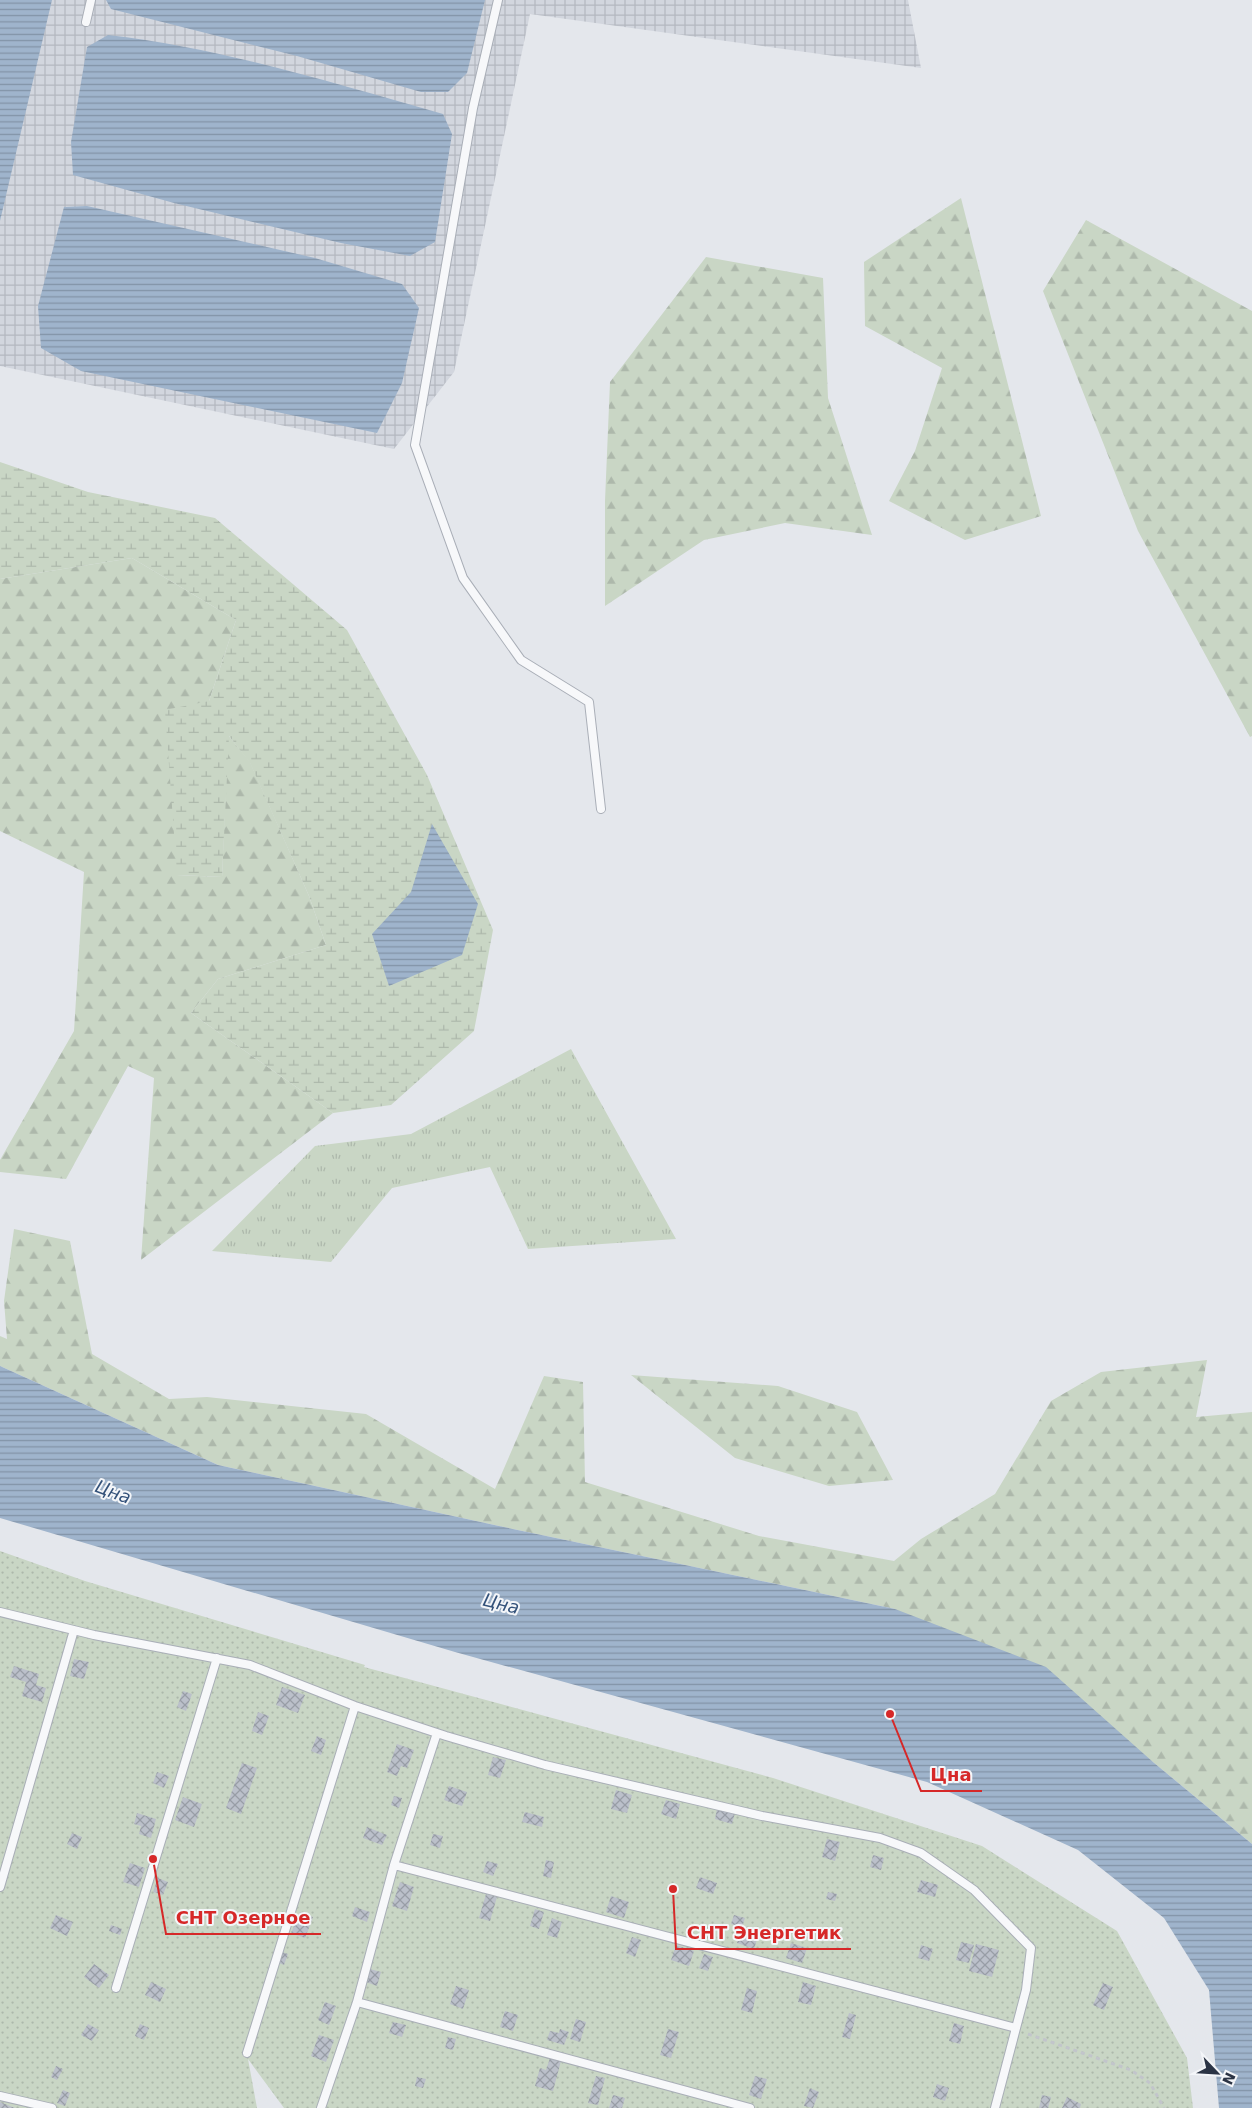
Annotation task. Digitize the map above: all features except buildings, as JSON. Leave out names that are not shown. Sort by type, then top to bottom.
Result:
[{"type":"lane","points":[[86,22],[90,0]]},
{"type":"lane","points":[[498,0],[473,108],[415,445],[463,578],[521,660],[589,702],[601,809]]},
{"type":"lane","points":[[0,1612],[74,1630],[250,1665],[355,1706],[545,1765],[762,1816],[880,1838],[921,1853],[974,1890],[1031,1948],[1026,1990],[995,2108]]},
{"type":"lane","points":[[0,1887],[74,1630]]},
{"type":"lane","points":[[116,1988],[217,1658]]},
{"type":"lane","points":[[247,2053],[355,1706]]},
{"type":"lane","points":[[321,2108],[357,2002],[394,1865],[437,1733]]},
{"type":"lane","points":[[394,1865],[1016,2028]]},
{"type":"lane","points":[[357,2002],[750,2108]]},
{"type":"lane","points":[[0,2096],[52,2108]]},
{"type":"path","points":[[1016,2028],[1033,2038],[1131,2070],[1150,2083],[1164,2108]]},
{"type":"shaded area","points":[[0,0],[908,0],[921,68],[530,14],[454,372],[394,449],[0,366]]},
{"type":"green space","points":[[961,198],[1041,516],[965,540],[889,501],[915,451],[942,368],[865,326],[864,262]]},
{"type":"green space","points":[[1086,220],[1252,311],[1252,736],[1250,737],[1138,531],[1043,291]]},
{"type":"green space","points":[[706,257],[823,278],[828,398],[872,535],[785,523],[704,540],[605,606],[605,501],[610,382]]},
{"type":"green space","points":[[0,462],[88,492],[215,518],[347,630],[427,775],[493,930],[474,1031],[391,1105],[333,1113],[191,1013],[218,979],[326,945],[309,896],[250,763],[229,736],[222,877],[177,875],[165,710],[209,701],[236,620],[132,558],[0,579]]},
{"type":"green space","points":[[132,558],[236,620],[209,701],[177,875],[222,877],[228,735],[250,762],[309,896],[326,945],[218,979],[191,1013],[333,1113],[141,1260],[154,1078],[128,1066],[66,1179],[0,1172],[0,1160],[74,1031],[84,872],[0,831],[0,579]]},
{"type":"green space","points":[[571,1049],[676,1239],[528,1249],[490,1167],[392,1188],[331,1262],[212,1251],[315,1146],[411,1134]]},
{"type":"green space","points":[[14,1229],[70,1241],[92,1354],[169,1399],[207,1397],[366,1414],[495,1489],[544,1376],[583,1382],[585,1482],[759,1536],[894,1561],[921,1539],[995,1494],[1051,1401],[1101,1372],[1207,1360],[1196,1417],[1252,1412],[1252,1844],[1153,1762],[895,1609],[218,1465],[0,1366],[0,1336],[7,1339],[4,1301]]},
{"type":"green space","points":[[631,1375],[778,1386],[857,1412],[893,1480],[829,1486],[735,1458]]},
{"type":"green space","points":[[0,1551],[85,1581],[365,1665],[364,1667],[773,1778],[982,1846],[1117,1931],[1187,2058],[1193,2108],[284,2108],[248,2059],[257,2108],[0,2108]]},
{"type":"water","points":[[0,0],[52,0],[0,221]]},
{"type":"water","points":[[106,0],[485,0],[467,73],[448,92],[421,92],[297,56],[111,9]]},
{"type":"water","points":[[108,35],[193,48],[319,79],[443,114],[452,134],[435,242],[410,256],[341,243],[174,203],[73,175],[71,142],[87,47]]},
{"type":"water","points":[[87,206],[315,258],[402,284],[419,308],[402,383],[377,433],[81,371],[41,348],[38,306],[64,207]]},
{"type":"water","points":[[432,824],[478,904],[462,955],[389,986],[372,934],[411,892]]},
{"type":"water","name":"Цна","points":[[0,1366],[218,1465],[895,1609],[1046,1667],[1153,1762],[1252,1844],[1252,2108],[1219,2108],[1209,1990],[1164,1918],[1078,1850],[927,1782],[455,1652],[0,1518]]},
{"type":"place","name":"Цна","points":[[890,1714]]},
{"type":"place","name":"СНТ Озерное","points":[[153,1859]]},
{"type":"place","name":"СНТ Энергетик","points":[[673,1889]]}]
